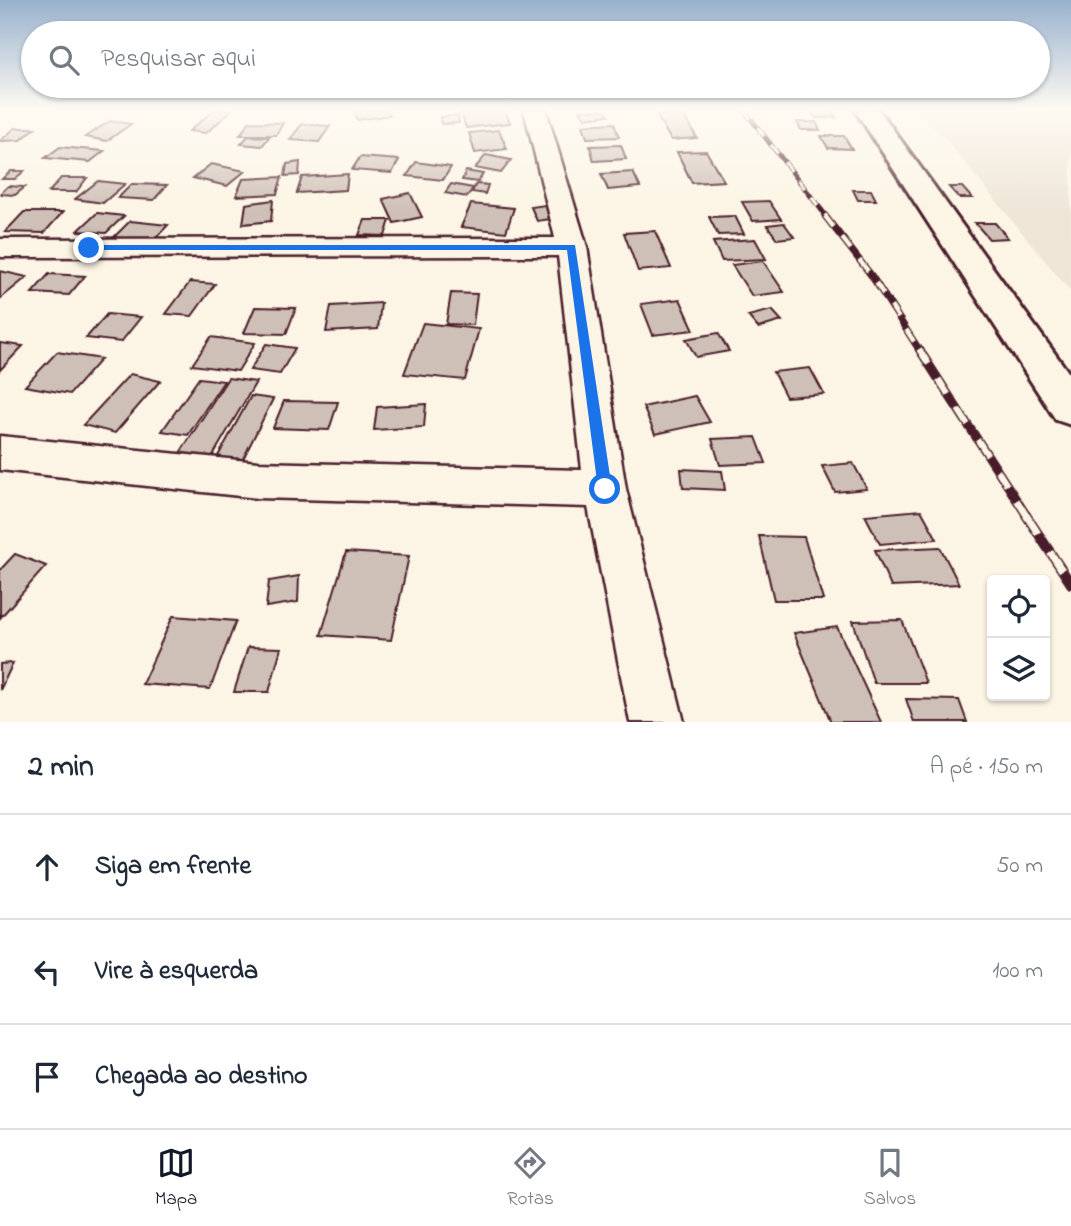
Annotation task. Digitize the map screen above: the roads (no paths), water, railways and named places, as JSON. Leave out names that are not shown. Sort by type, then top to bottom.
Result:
[{"type":"street","points":[[544,144],[572,247],[605,489],[657,722]]},
{"type":"street","points":[[890,144],[1071,408]]},
{"type":"street","points":[[0,248],[572,247]]},
{"type":"street","points":[[0,453],[258,480],[605,489]]},
{"type":"railway","points":[[770,144],[827,217]]},
{"type":"railway","points":[[825,216],[871,275],[920,351]]},
{"type":"railway","points":[[919,349],[1027,516]]},
{"type":"railway","points":[[1026,515],[1071,584]]}]
